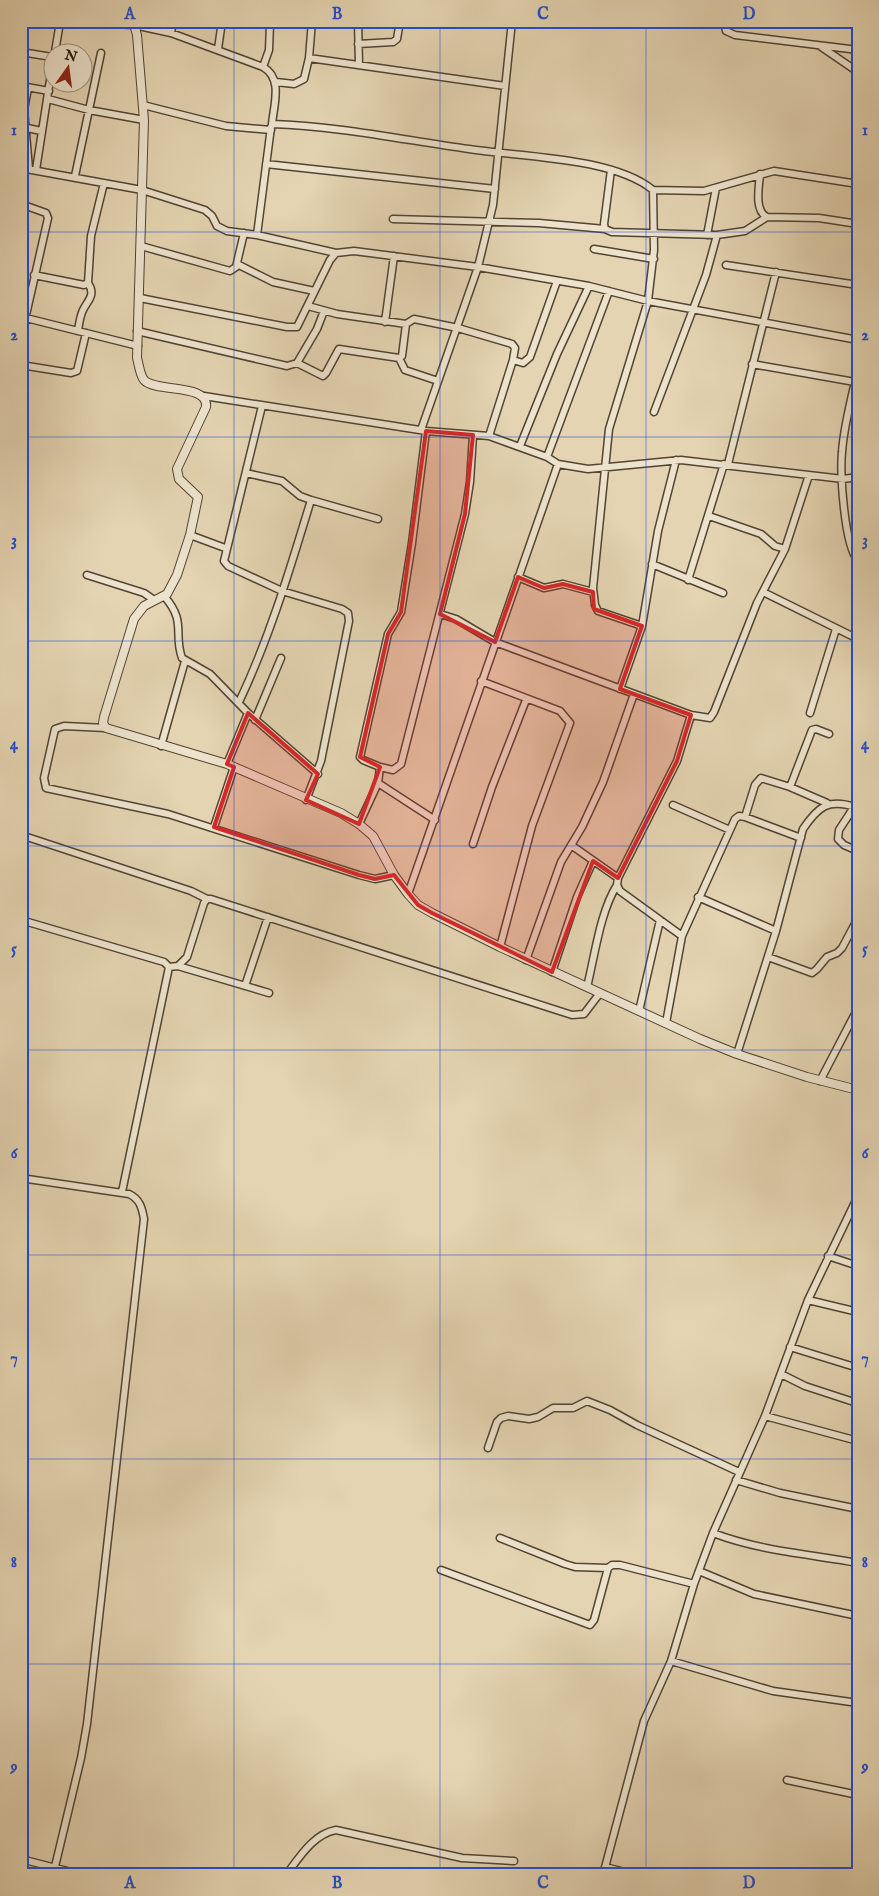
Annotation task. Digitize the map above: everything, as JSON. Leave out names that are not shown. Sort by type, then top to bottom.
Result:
[{"type":"street","points":[[52,21],[134,23],[218,49],[271,71],[276,82],[257,234]]},
{"type":"street","points":[[171,33],[173,21]]},
{"type":"street","points":[[218,49],[222,21]]},
{"type":"street","points":[[263,67],[268,50],[270,24],[278,21]]},
{"type":"street","points":[[276,82],[300,82],[304,79],[309,58],[312,21]]},
{"type":"street","points":[[358,21],[359,66]]},
{"type":"street","points":[[358,44],[393,42],[397,39],[400,21]]},
{"type":"street","points":[[473,435],[470,482],[464,514],[401,764],[393,770],[380,767],[360,757],[388,634],[401,612],[412,543],[423,430],[478,266],[489,222],[495,190],[512,21]]},
{"type":"street","points":[[724,21],[726,31],[735,35],[858,50]]},
{"type":"street","points":[[57,42],[60,22]]},
{"type":"street","points":[[134,23],[144,120],[137,358],[142,376],[147,383],[204,396],[262,406],[341,416],[423,430],[489,436],[520,446],[547,457],[558,464],[588,469],[676,460],[726,464],[842,479],[858,477]]},
{"type":"street","points":[[819,46],[858,72]]},
{"type":"street","points":[[21,52],[42,55]]},
{"type":"street","points":[[76,176],[101,53]]},
{"type":"street","points":[[309,58],[505,86]]},
{"type":"street","points":[[28,169],[23,127],[24,87],[42,91]]},
{"type":"street","points":[[21,188],[41,131],[49,92]]},
{"type":"street","points":[[48,100],[144,120]]},
{"type":"street","points":[[143,106],[226,126],[310,126],[499,154],[566,161],[611,170],[634,178],[653,190],[704,191],[760,174],[787,172],[858,184]]},
{"type":"street","points":[[23,127],[41,131]]},
{"type":"street","points":[[266,164],[495,190]]},
{"type":"street","points":[[28,169],[76,176],[142,190],[205,210],[220,228],[257,234],[336,253],[354,251],[478,266],[589,286],[648,301],[858,340]]},
{"type":"street","points":[[605,229],[604,224],[611,170]]},
{"type":"street","points":[[760,174],[759,210],[762,215],[767,217],[819,218],[858,224]]},
{"type":"street","points":[[78,331],[82,312],[91,299],[92,292],[88,283],[91,236],[104,183]]},
{"type":"street","points":[[707,235],[716,188]]},
{"type":"street","points":[[642,626],[598,611],[593,592],[609,430],[648,301],[654,259],[653,190]]},
{"type":"street","points":[[21,204],[47,215],[23,317],[21,337]]},
{"type":"street","points":[[393,219],[540,223],[605,229],[612,232],[717,235],[745,231],[767,217]]},
{"type":"street","points":[[141,246],[230,271],[234,270],[237,264],[244,233]]},
{"type":"street","points":[[654,412],[706,275],[717,235]]},
{"type":"street","points":[[594,249],[654,259]]},
{"type":"street","points":[[140,298],[287,327],[297,327],[325,268],[336,253]]},
{"type":"street","points":[[384,322],[394,256]]},
{"type":"street","points":[[237,264],[273,282],[314,291]]},
{"type":"street","points":[[726,265],[858,285]]},
{"type":"street","points":[[688,580],[726,464],[776,272]]},
{"type":"street","points":[[34,275],[84,285],[88,283]]},
{"type":"street","points":[[514,360],[523,363],[530,358],[557,281]]},
{"type":"street","points":[[520,446],[557,354],[589,286]]},
{"type":"street","points":[[547,457],[609,291]]},
{"type":"street","points":[[308,306],[324,311],[384,322],[406,324],[414,319],[458,328],[512,344],[515,348],[514,360],[489,436]]},
{"type":"street","points":[[137,330],[287,366],[297,363],[317,329],[324,311]]},
{"type":"street","points":[[23,317],[138,346]]},
{"type":"street","points":[[399,358],[402,356],[406,324]]},
{"type":"street","points":[[21,365],[71,373],[77,371],[86,333]]},
{"type":"street","points":[[297,363],[323,376],[326,374],[339,349],[399,358]]},
{"type":"street","points":[[399,358],[405,370],[438,382]]},
{"type":"street","points":[[752,364],[855,382]]},
{"type":"street","points":[[858,369],[841,453],[845,513],[850,545],[858,561]]},
{"type":"street","points":[[106,728],[103,724],[104,717],[129,630],[134,619],[144,606],[164,596],[169,591],[177,575],[190,535],[198,497],[179,479],[177,469],[206,407],[204,396]]},
{"type":"street","points":[[262,406],[223,557],[228,566],[282,591],[342,609],[348,613],[350,621],[318,774],[306,800]]},
{"type":"street","points":[[620,688],[642,626],[652,564],[676,460]]},
{"type":"street","points":[[408,894],[435,820],[494,642],[558,464]]},
{"type":"street","points":[[246,473],[282,482],[300,496],[311,500],[378,519]]},
{"type":"street","points":[[440,614],[456,619],[494,642],[691,715],[710,718],[763,592],[785,550],[809,475]]},
{"type":"street","points":[[239,702],[258,662],[292,566],[311,500]]},
{"type":"street","points":[[709,516],[760,534],[775,546],[785,550]]},
{"type":"street","points":[[190,535],[225,548]]},
{"type":"street","points":[[652,564],[688,580],[723,592]]},
{"type":"street","points":[[87,575],[144,593],[154,600]]},
{"type":"street","points":[[518,577],[544,588],[563,584],[593,592]]},
{"type":"street","points":[[763,592],[858,639]]},
{"type":"street","points":[[164,596],[174,608],[177,617],[180,653],[185,661],[210,674],[239,702],[248,714],[318,774]]},
{"type":"street","points":[[810,713],[836,629]]},
{"type":"street","points":[[255,720],[281,658]]},
{"type":"street","points":[[161,746],[185,661]]},
{"type":"street","points":[[481,681],[526,700],[560,711],[570,723],[532,826],[500,947]]},
{"type":"street","points":[[526,960],[556,873],[604,782],[634,694]]},
{"type":"street","points":[[473,844],[495,778],[526,700]]},
{"type":"street","points":[[214,827],[230,766],[248,714]]},
{"type":"street","points":[[587,988],[610,896],[677,761],[691,715]]},
{"type":"street","points":[[394,875],[375,879],[358,875],[323,865],[214,827],[125,803],[46,788],[44,778],[55,729],[64,726],[106,728],[230,766],[306,800],[342,813],[373,836],[394,875],[408,894],[418,905],[432,913],[526,960],[737,1054],[820,1081],[858,1090]]},
{"type":"street","points":[[790,787],[812,730],[829,734]]},
{"type":"street","points":[[359,824],[378,783],[380,767]]},
{"type":"street","points":[[746,817],[758,780],[761,778],[790,787],[827,804],[842,802],[856,804],[839,830],[838,839],[844,845],[858,851]]},
{"type":"street","points":[[378,783],[435,820]]},
{"type":"street","points":[[737,1054],[776,931],[801,838],[809,820],[827,804]]},
{"type":"street","points":[[672,805],[730,830]]},
{"type":"street","points":[[666,1023],[682,936],[698,897],[735,819],[739,816],[746,817],[801,838]]},
{"type":"street","points":[[21,835],[191,891],[206,899],[211,898],[572,1015],[584,1014],[600,993]]},
{"type":"street","points":[[571,845],[618,881],[620,891],[682,936]]},
{"type":"street","points":[[552,972],[593,860]]},
{"type":"street","points":[[698,897],[776,931]]},
{"type":"street","points":[[178,966],[187,957],[206,899]]},
{"type":"street","points":[[245,986],[268,917]]},
{"type":"street","points":[[768,957],[812,973],[818,969],[826,957],[837,954],[858,918]]},
{"type":"street","points":[[21,920],[164,962],[169,967]]},
{"type":"street","points":[[639,1011],[660,920]]},
{"type":"street","points":[[169,967],[178,966],[269,993]]},
{"type":"street","points":[[122,1192],[169,967]]},
{"type":"street","points":[[820,1081],[858,1008]]},
{"type":"street","points":[[21,1178],[122,1192],[136,1197],[142,1208],[144,1219],[87,1724],[81,1758],[52,1875]]},
{"type":"street","points":[[603,1875],[639,1736],[671,1661],[694,1584],[713,1533],[765,1416],[808,1300],[858,1196]]},
{"type":"street","points":[[828,1256],[858,1266]]},
{"type":"street","points":[[808,1300],[858,1312]]},
{"type":"street","points":[[790,1347],[858,1368]]},
{"type":"street","points":[[781,1374],[805,1386],[857,1403]]},
{"type":"street","points":[[488,1448],[493,1431],[501,1418],[508,1416],[538,1417],[553,1408],[573,1408],[587,1401],[739,1472]]},
{"type":"street","points":[[765,1416],[858,1441]]},
{"type":"street","points":[[736,1480],[780,1493],[858,1509]]},
{"type":"street","points":[[713,1533],[764,1549],[858,1563]]},
{"type":"street","points":[[500,1538],[570,1565],[608,1568],[612,1565],[620,1564],[694,1584]]},
{"type":"street","points":[[441,1570],[590,1625],[594,1620],[608,1568]]},
{"type":"street","points":[[699,1571],[754,1594],[858,1616]]},
{"type":"street","points":[[671,1661],[773,1691],[858,1703]]},
{"type":"street","points":[[787,1780],[858,1795]]},
{"type":"street","points":[[286,1875],[308,1847],[328,1831],[336,1830],[462,1858],[514,1861]]},
{"type":"street","points":[[21,1859],[83,1875]]},
{"type":"street","points":[[605,1867],[638,1875]]},
{"type":"highlighted area","points":[[426,431],[473,435],[465,514],[440,614],[495,642],[518,577],[544,588],[563,584],[593,592],[594,609],[642,626],[620,689],[691,715],[677,761],[618,878],[593,861],[552,972],[418,905],[394,875],[375,879],[359,875],[214,827],[234,767],[227,764],[248,713],[318,774],[306,800],[359,824],[380,767],[360,757],[388,634],[401,612]]}]
